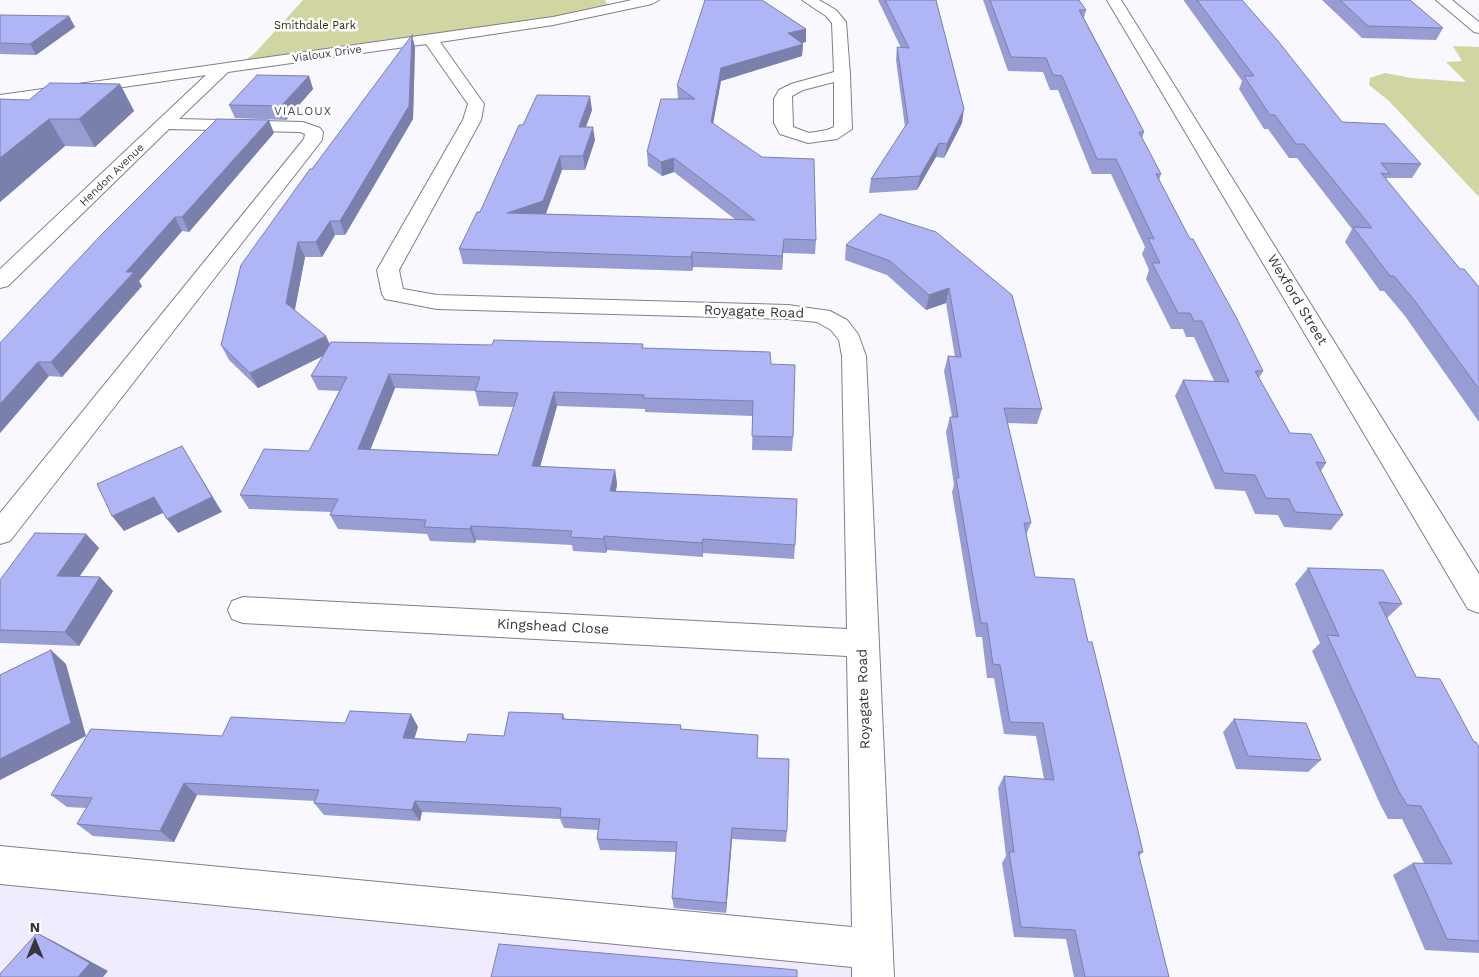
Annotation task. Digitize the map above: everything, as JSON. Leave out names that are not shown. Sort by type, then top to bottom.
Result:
[{"type":"street","name":"Vialoux Drive","points":[[0,100],[562,20],[652,0]]},
{"type":"street","points":[[809,0],[830,13],[839,22],[842,75],[843,128],[831,135],[808,138],[786,130],[783,123],[782,99],[785,93],[797,87],[842,75]]},
{"type":"street","name":"Wexford Street","points":[[1114,0],[1479,600]]},
{"type":"street","points":[[1443,0],[1479,29]]},
{"type":"street","name":"Royagate Road","points":[[431,40],[476,104],[472,120],[388,270],[393,294],[437,302],[788,312],[822,316],[839,325],[850,339],[854,356],[873,963]]},
{"type":"street","name":"Hendon Avenue","points":[[0,281],[223,68]]},
{"type":"street","points":[[0,533],[313,140],[314,132],[303,128],[165,124]]},
{"type":"street","name":"Kingshead Close","points":[[243,610],[862,643]]},
{"type":"street","points":[[0,865],[873,963]]},
{"type":"shaded area","points":[[0,874],[859,960],[860,977],[0,977]]},
{"type":"green space","name":"Smithdale Park","points":[[303,0],[605,0],[608,5],[556,17],[243,62],[256,52]]},
{"type":"green space","points":[[1453,46],[1479,47],[1479,197],[1389,101],[1369,85],[1370,78],[1385,73],[1411,78],[1466,82],[1446,62],[1462,61]]},
{"type":"building","points":[[705,0],[762,0],[806,29],[788,33],[803,44],[721,68],[711,122],[762,157],[814,159],[816,240],[784,239],[782,256],[692,252],[691,257],[459,249],[477,212],[480,212],[519,125],[523,125],[537,95],[590,96],[579,127],[593,127],[583,156],[560,156],[543,201],[507,213],[755,220],[674,158],[661,162],[647,152],[661,99],[695,99],[677,86]]},
{"type":"building","points":[[885,0],[936,0],[964,109],[947,144],[939,143],[920,176],[871,179],[908,122],[897,47],[909,48]]},
{"type":"building","points":[[990,0],[1079,0],[1086,10],[1079,10],[1144,132],[1139,132],[1161,174],[1156,174],[1190,239],[1193,239],[1236,317],[1263,371],[1255,371],[1290,433],[1311,434],[1326,463],[1316,462],[1343,515],[1295,512],[1289,499],[1266,498],[1255,475],[1224,473],[1183,380],[1229,382],[1202,321],[1194,321],[1190,313],[1178,313],[1152,263],[1160,263],[1148,238],[1154,239],[1116,159],[1097,159],[1062,76],[1053,75],[1046,58],[1011,57]]},
{"type":"building","points":[[1197,0],[1242,0],[1278,41],[1342,122],[1385,124],[1421,164],[1381,163],[1390,174],[1381,173],[1460,269],[1464,269],[1479,287],[1479,389],[1415,301],[1394,276],[1390,276],[1353,227],[1372,228],[1304,144],[1296,144],[1275,115],[1270,115],[1244,76],[1254,76]]},
{"type":"building","points":[[1340,0],[1410,0],[1443,28],[1368,26]]},
{"type":"building","points":[[0,15],[69,16],[30,44],[0,43]]},
{"type":"building","points":[[412,35],[409,106],[340,221],[330,221],[316,242],[298,242],[286,303],[326,336],[250,373],[221,345],[241,265],[310,169],[312,169]]},
{"type":"building","points":[[257,75],[309,76],[281,106],[229,105]]},
{"type":"building","points":[[50,83],[120,84],[79,119],[49,119],[0,158],[0,99],[29,100]]},
{"type":"building","points":[[217,119],[269,120],[182,217],[175,217],[126,272],[134,272],[51,362],[38,362],[0,404],[0,343],[102,234]]},
{"type":"building","points":[[880,214],[936,232],[1012,295],[1042,409],[1004,408],[1031,523],[1024,523],[1035,577],[1074,579],[1088,642],[1092,642],[1143,852],[1138,852],[1169,977],[1085,977],[1075,930],[1021,927],[1009,852],[1014,852],[1004,776],[1054,780],[1043,723],[1010,722],[1000,665],[993,664],[987,623],[981,623],[956,478],[959,478],[950,417],[958,417],[948,356],[961,357],[949,288],[929,295],[890,261],[846,245]]},
{"type":"building","points":[[494,340],[643,344],[642,348],[770,352],[771,364],[795,365],[793,437],[752,436],[753,401],[643,398],[644,395],[554,392],[532,466],[615,470],[610,491],[797,499],[795,545],[703,539],[702,543],[604,536],[604,539],[570,537],[572,531],[471,526],[470,529],[424,527],[426,520],[330,515],[338,499],[240,495],[264,449],[309,451],[347,377],[311,376],[331,342],[492,345]],"holes":[[[389,374],[480,377],[475,391],[518,393],[498,455],[358,449]]]},
{"type":"building","points":[[182,446],[212,497],[167,519],[154,497],[112,516],[97,484]]},
{"type":"building","points":[[35,533],[86,534],[57,576],[100,577],[65,632],[0,630],[0,580]]},
{"type":"building","points":[[1308,568],[1383,570],[1402,604],[1379,602],[1416,677],[1440,679],[1474,742],[1479,747],[1479,941],[1447,939],[1413,863],[1452,864],[1421,806],[1407,805],[1398,790],[1327,635],[1339,636]]},
{"type":"building","points":[[51,650],[71,723],[0,759],[0,675]]},
{"type":"building","points":[[350,711],[411,714],[403,738],[466,742],[468,734],[504,736],[509,712],[563,714],[562,719],[681,725],[680,729],[758,735],[757,758],[789,759],[787,831],[732,828],[726,903],[672,898],[677,842],[597,839],[600,819],[560,817],[561,808],[415,801],[412,810],[314,803],[319,790],[184,783],[160,831],[77,824],[92,798],[51,795],[91,729],[222,736],[231,717],[345,723]]},
{"type":"building","points":[[1234,719],[1306,723],[1321,760],[1248,756]]},
{"type":"building","points":[[37,933],[90,963],[78,977],[0,977],[0,974]]},
{"type":"building","points":[[499,944],[797,970],[797,977],[491,977]]},
{"type":"district","name":"VIALOUX","points":[[303,111]]}]
